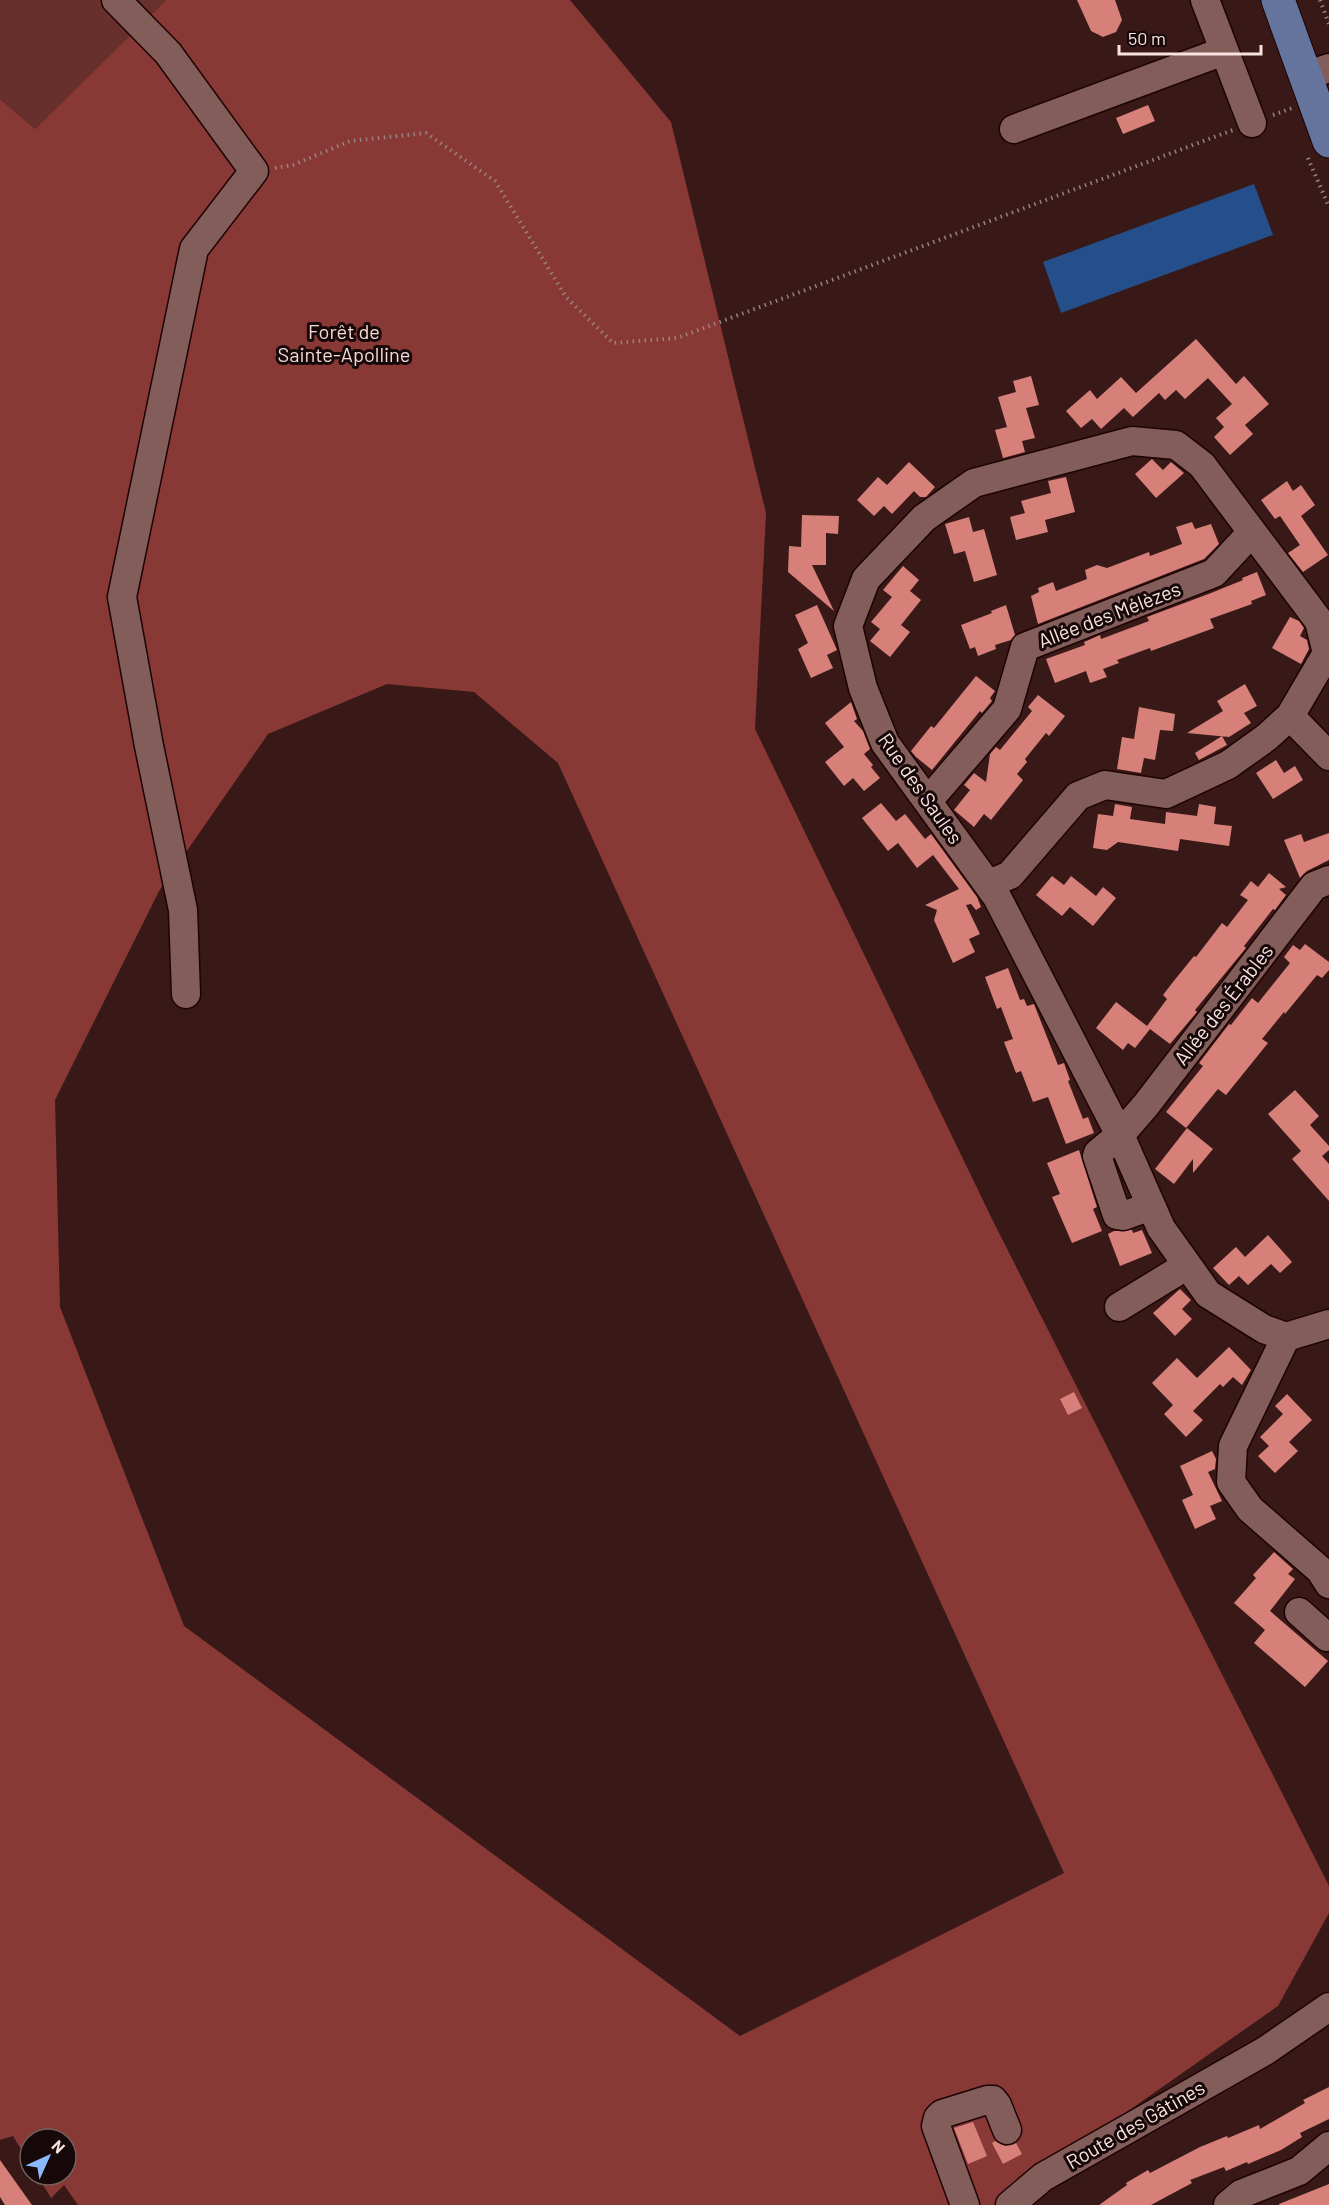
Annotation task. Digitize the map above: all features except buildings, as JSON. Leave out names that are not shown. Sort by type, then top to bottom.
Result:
[{"type":"main road","points":[[1278,0],[1322,99]]},
{"type":"main road","points":[[1290,0],[1322,99]]},
{"type":"street","points":[[116,0],[168,53],[254,171],[194,249],[122,597],[149,747],[183,909],[186,994]]},
{"type":"street","points":[[1205,0],[1252,123]]},
{"type":"street","points":[[1014,129],[1224,51]]},
{"type":"street","name":"Rue des Saules","points":[[989,884],[1010,875],[1078,796],[1105,785],[1166,794],[1228,765],[1290,716],[1327,653],[1319,621],[1202,465],[1176,445],[1132,441],[974,483],[924,518],[866,579],[848,626],[864,688],[885,744],[989,884],[1120,1135],[1161,1228],[1208,1294],[1264,1329],[1286,1337]]},
{"type":"street","name":"Allée des Mélèzes","points":[[928,801],[1007,709],[1025,647],[1214,573],[1252,532]]},
{"type":"street","points":[[1290,716],[1329,756]]},
{"type":"street","name":"Allée des Érables","points":[[1120,1135],[1146,1105],[1314,886],[1329,880]]},
{"type":"street","points":[[1119,1307],[1186,1266]]},
{"type":"street","points":[[1329,1324],[1286,1337],[1233,1446],[1231,1482],[1250,1509],[1320,1570],[1329,1584]]},
{"type":"street","points":[[1299,1612],[1327,1637]]},
{"type":"street","points":[[1265,2051],[1329,2007]]},
{"type":"street","points":[[1265,2051],[1329,2029]]},
{"type":"street","name":"Route des Gâtines","points":[[1010,2205],[1043,2177],[1265,2051]]},
{"type":"street","points":[[965,2205],[936,2126],[938,2118],[942,2114],[993,2100],[998,2105],[1006,2130]]},
{"type":"street","points":[[1228,2205],[1240,2194],[1299,2171],[1329,2146]]},
{"type":"path","points":[[1320,0],[1329,24]]},
{"type":"path","points":[[254,171],[293,165],[350,141],[426,133],[495,180],[566,297],[613,343],[677,338],[1252,123],[1322,99]]},
{"type":"shaded area","points":[[0,0],[166,0],[35,129],[0,99]]},
{"type":"green space","name":"Forêt de Sainte-Apolline","points":[[166,0],[570,0],[671,122],[766,513],[755,729],[993,1221],[1329,1886],[1329,1913],[1278,2006],[994,2205],[78,2205],[65,2187],[78,2187],[78,2127],[18,2127],[18,2144],[13,2136],[0,2140],[0,99],[35,129]],"holes":[[[387,684],[474,692],[558,763],[1064,1873],[740,2036],[184,1626],[60,1307],[55,1100],[159,891],[268,734]]]},
{"type":"green space","name":"Forêt de Sainte-Apolline","points":[[44,2187],[62,2187],[51,2198]]},
{"type":"water","points":[[1254,184],[1273,235],[1061,313],[1043,262]]}]
